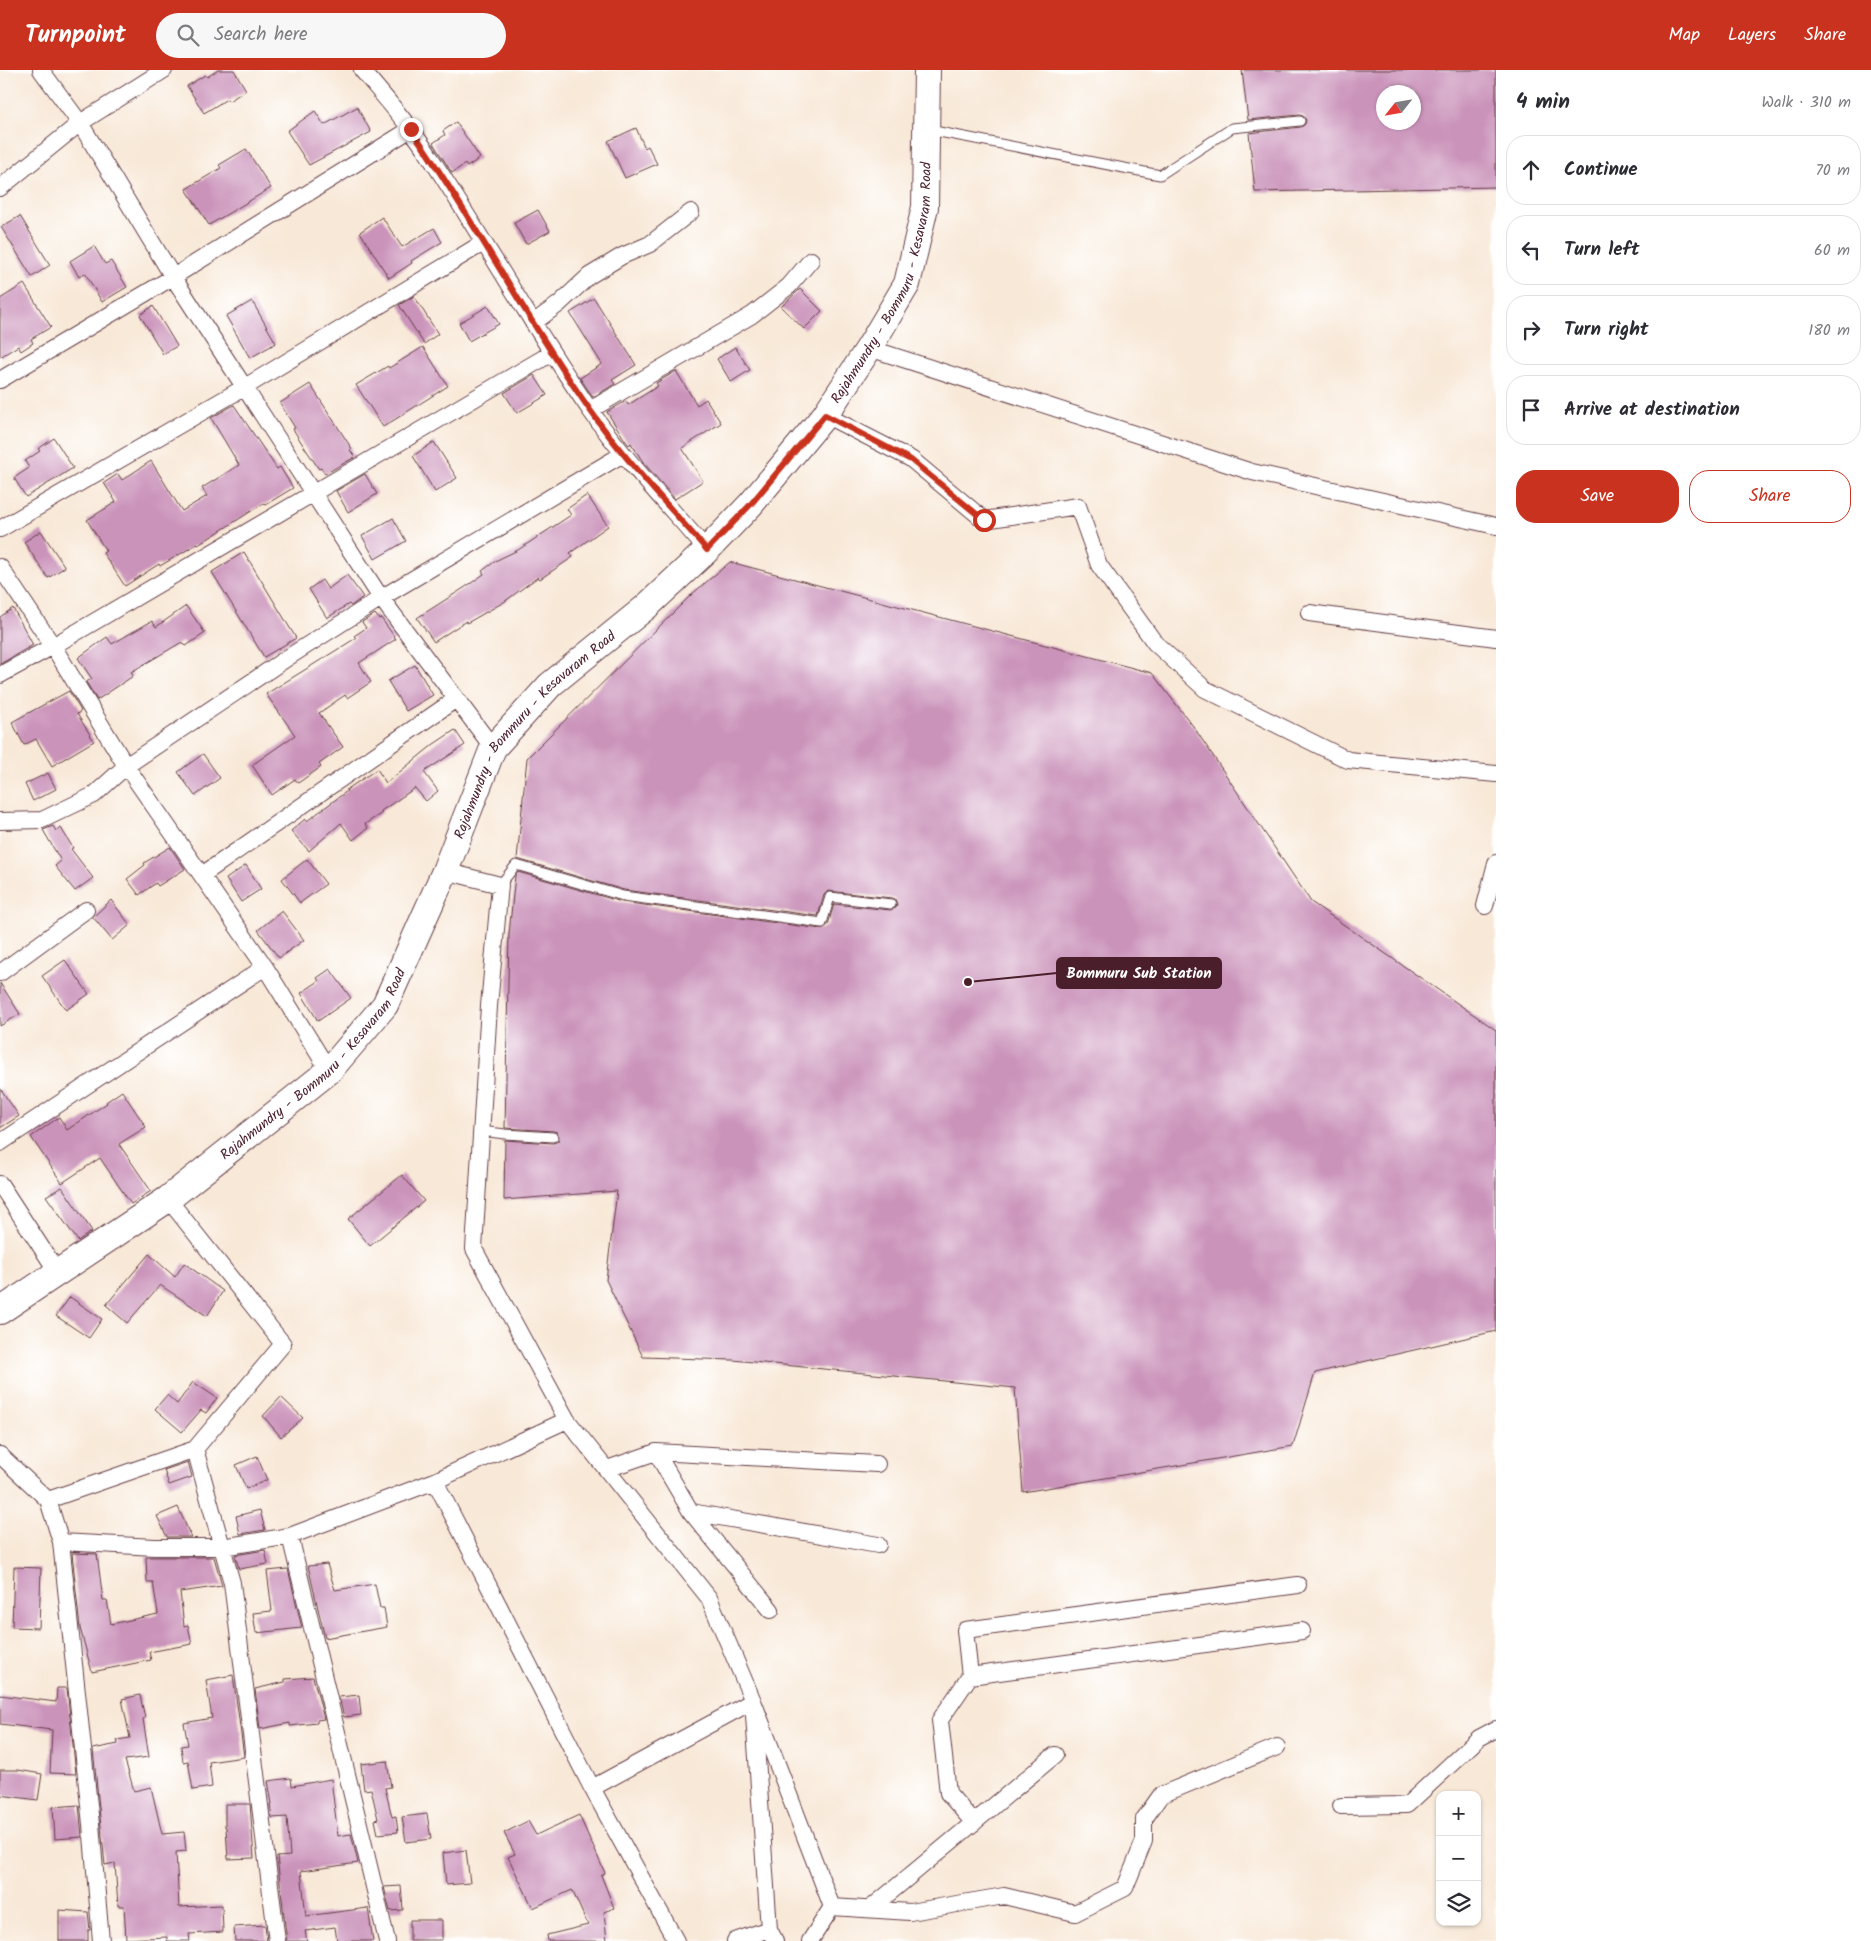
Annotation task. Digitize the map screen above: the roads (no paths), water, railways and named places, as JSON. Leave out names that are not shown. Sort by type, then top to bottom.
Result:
[{"type":"main road","name":"Rajahmundry - Bommuru - Kesavaram Road","points":[[0,1311],[168,1199],[329,1070],[385,1005],[446,871],[493,748],[550,685],[646,607],[707,550],[751,504],[825,415],[869,348],[907,284],[925,207],[927,70]]},
{"type":"street","points":[[41,70],[80,123],[173,278],[381,598],[493,748]]},
{"type":"street","points":[[0,188],[80,123],[164,70]]},
{"type":"street","points":[[362,70],[411,129],[432,159],[483,244],[590,410],[623,454],[707,550]]},
{"type":"street","points":[[0,380],[173,278],[411,129]]},
{"type":"street","points":[[533,323],[589,276],[622,256],[650,244],[691,212]]},
{"type":"street","points":[[0,528],[245,388],[483,244]]},
{"type":"street","points":[[590,410],[752,315],[789,286],[811,260]]},
{"type":"street","points":[[869,348],[1252,472],[1496,526]]},
{"type":"street","points":[[0,675],[552,353]]},
{"type":"street","points":[[825,415],[911,460],[984,520],[1078,506],[1099,564],[1155,643],[1205,689],[1348,760],[1496,774]]},
{"type":"street","points":[[0,821],[42,820],[94,796],[126,766],[287,658],[381,598],[623,454]]},
{"type":"street","points":[[0,567],[52,646],[126,766],[266,967],[329,1070]]},
{"type":"street","points":[[1309,613],[1496,638]]},
{"type":"street","points":[[202,875],[456,699]]},
{"type":"street","points":[[1485,906],[1496,863]]},
{"type":"street","points":[[446,871],[500,885],[489,1006],[474,1249],[567,1420],[709,1598],[753,1700],[832,1907]]},
{"type":"street","points":[[0,973],[86,910]]},
{"type":"street","points":[[0,1143],[266,967]]},
{"type":"street","points":[[0,1184],[58,1273]]},
{"type":"street","points":[[48,1500],[195,1449],[283,1344],[168,1199]]},
{"type":"street","points":[[61,1542],[154,1547],[222,1547],[290,1536],[435,1481],[567,1420]]},
{"type":"street","points":[[195,1449],[232,1583],[277,1941]]},
{"type":"street","points":[[606,1469],[656,1452],[877,1464]]},
{"type":"street","points":[[656,1452],[691,1512],[771,1610]]},
{"type":"street","points":[[0,1455],[48,1500],[61,1542],[92,1824],[101,1941]]},
{"type":"street","points":[[435,1481],[592,1788],[676,1941]]},
{"type":"street","points":[[691,1512],[878,1545]]},
{"type":"street","points":[[290,1536],[387,1941]]},
{"type":"street","points":[[974,1823],[948,1793],[940,1720],[970,1676],[965,1630],[1298,1585]]},
{"type":"street","points":[[970,1676],[1302,1631]]},
{"type":"street","points":[[592,1788],[753,1700]]},
{"type":"street","points":[[735,1941],[772,1935],[753,1700]]},
{"type":"street","points":[[1341,1806],[1407,1805],[1480,1738],[1496,1730]]},
{"type":"street","points":[[832,1907],[910,1912],[1004,1896],[1075,1913],[1125,1888],[1144,1841],[1144,1819],[1161,1795],[1277,1747]]},
{"type":"street","points":[[870,1909],[1055,1755]]},
{"type":"street","points":[[810,1941],[832,1907]]},
{"type":"lane","points":[[926,129],[1160,175],[1232,128],[1300,121]]},
{"type":"lane","points":[[500,885],[516,865],[623,896],[822,923],[830,897],[890,904]]},
{"type":"lane","points":[[481,1131],[553,1137]]},
{"type":"place","name":"Bommuru Sub Station","points":[[968,982]]}]
